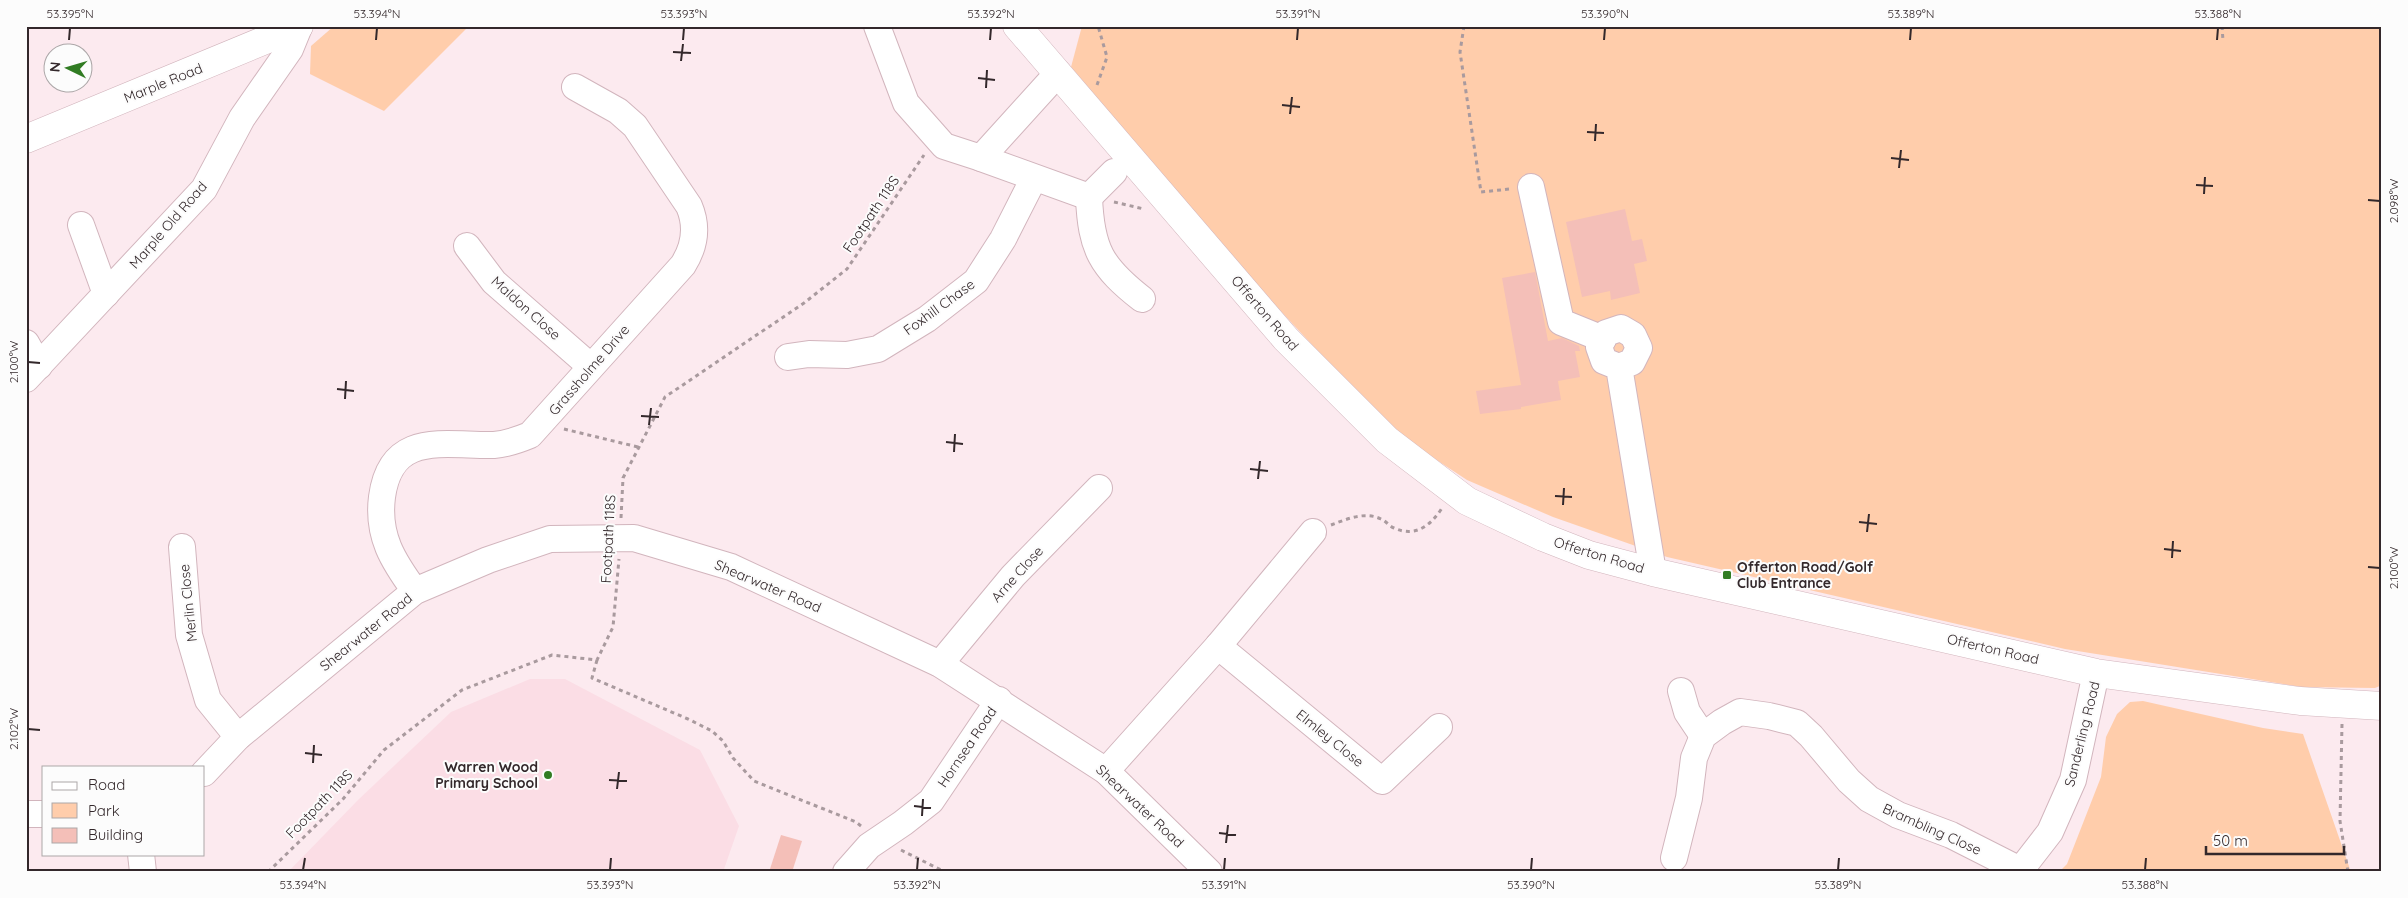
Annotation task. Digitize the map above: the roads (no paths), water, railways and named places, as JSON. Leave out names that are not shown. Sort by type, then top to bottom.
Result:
[{"type":"main road","name":"Offerton Road","points":[[1017,26],[1286,339],[1386,440],[1467,501],[1543,537],[1590,555],[1653,572],[2096,673],[2300,701],[2382,706]]},
{"type":"main road","name":"Marple Road","points":[[26,139],[296,34]]},
{"type":"street","points":[[878,26],[906,104],[944,146],[1089,197]]},
{"type":"street","name":"Marple Old Road","points":[[33,372],[204,189],[242,118],[296,34]]},
{"type":"street","points":[[981,158],[1058,73]]},
{"type":"street","name":"Grassholme Drive","points":[[415,591],[396,566],[383,536],[381,508],[384,484],[391,467],[405,452],[424,445],[495,445],[515,441],[530,434],[542,423],[590,366],[683,265],[690,254],[693,242],[694,218],[689,206],[635,126],[618,111],[575,87]]},
{"type":"street","points":[[1114,172],[1089,197],[1090,226],[1100,256],[1119,281],[1142,299]]},
{"type":"street","name":"Foxhill Chase","points":[[788,357],[809,354],[848,355],[878,349],[927,319],[976,281],[1003,240],[1034,178]]},
{"type":"street","points":[[1530,187],[1561,322],[1603,339],[1599,347],[1604,361],[1619,367],[1653,572]]},
{"type":"street","points":[[81,225],[106,294]]},
{"type":"street","name":"Maldon Close","points":[[467,246],[494,282],[590,366]]},
{"type":"street","points":[[26,343],[33,372]]},
{"type":"street","name":"Arne Close","points":[[940,664],[1013,576],[1099,488]]},
{"type":"street","points":[[1106,771],[1218,646],[1313,532]]},
{"type":"street","name":"Shearwater Road","points":[[205,772],[238,737],[415,591],[488,560],[550,539],[634,538],[731,567],[940,664],[999,700],[1106,771],[1209,872]]},
{"type":"street","name":"Merlin Close","points":[[182,547],[189,635],[208,700],[238,737]]},
{"type":"street","name":"Elmley Close","points":[[1218,646],[1382,781],[1438,726]]},
{"type":"street","name":"Sanderling Road","points":[[2020,871],[2050,832],[2073,780],[2096,673]]},
{"type":"street","points":[[1674,858],[1689,798],[1694,758],[1703,736],[1687,712],[1681,691]]},
{"type":"street","name":"Hornsea Road","points":[[846,872],[869,846],[931,801],[999,700]]},
{"type":"street","name":"Brambling Close","points":[[1703,736],[1740,712],[1769,716],[1798,724],[1811,736],[1849,781],[1869,799],[1898,815],[1951,835],[2020,871]]},
{"type":"street","points":[[26,814],[42,814]]},
{"type":"street","points":[[141,856],[143,872]]},
{"type":"place","name":"Offerton Road/Golf Club Entrance","points":[[1727,575]]},
{"type":"place","name":"Warren Wood Primary School","points":[[548,775]]}]
